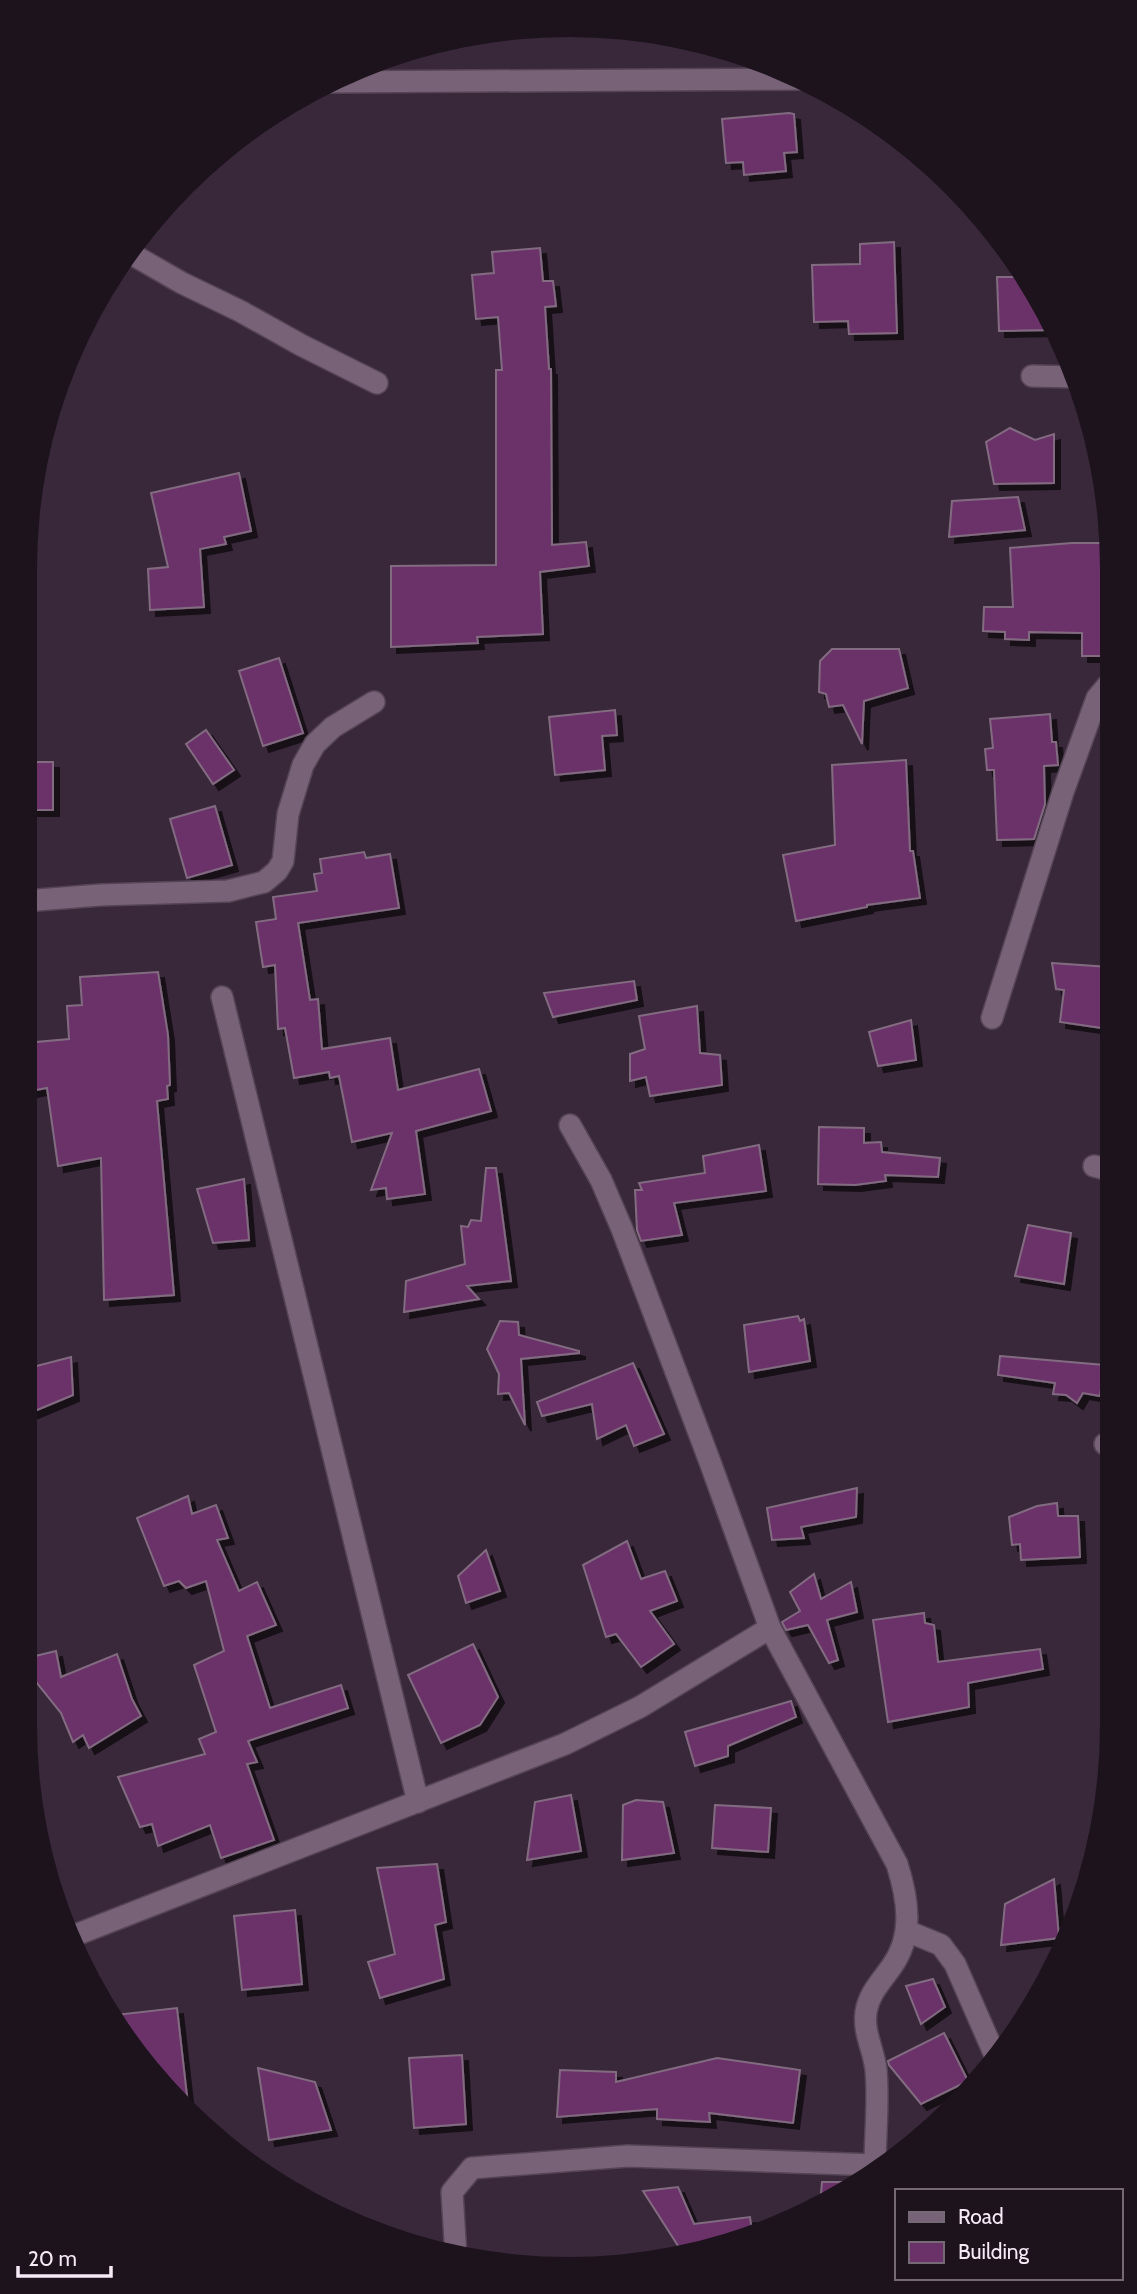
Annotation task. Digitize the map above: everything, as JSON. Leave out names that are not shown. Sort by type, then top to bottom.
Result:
[{"type":"street","points":[[355,82],[777,79]]},
{"type":"street","points":[[138,258],[377,383]]},
{"type":"street","points":[[1032,376],[1064,377]]},
{"type":"street","points":[[992,1018],[1063,792],[1100,694]]},
{"type":"street","points":[[37,900],[228,891],[264,882],[277,871],[283,861],[288,814],[303,765],[315,744],[332,727],[374,702]]},
{"type":"street","points":[[222,997],[418,1802]]},
{"type":"street","points":[[570,1125],[601,1180],[622,1229],[770,1628],[897,1864],[906,1900],[907,1931],[894,1964],[872,1992],[866,2014],[867,2041],[876,2068],[875,2160]]},
{"type":"street","points":[[79,1934],[565,1744],[640,1707],[770,1628]]},
{"type":"street","points":[[907,1931],[941,1945],[948,1954],[955,1964],[991,2047]]},
{"type":"street","points":[[455,2245],[452,2192],[472,2168],[628,2156],[867,2166]]},
{"type":"building","points":[[794,114],[797,152],[784,153],[786,171],[744,175],[743,162],[726,163],[722,119]]},
{"type":"building","points":[[894,242],[897,333],[849,334],[848,321],[814,322],[812,265],[860,264],[860,244]]},
{"type":"building","points":[[540,248],[543,281],[553,281],[556,306],[545,307],[551,369],[552,545],[586,542],[589,566],[540,572],[543,634],[477,637],[478,643],[391,647],[391,566],[496,565],[496,370],[502,370],[498,317],[476,319],[472,275],[494,273],[492,252]]},
{"type":"building","points":[[997,277],[1013,277],[1043,330],[999,331]]},
{"type":"building","points":[[1010,428],[1035,440],[1054,434],[1054,483],[994,484],[986,442]]},
{"type":"building","points":[[239,473],[251,531],[224,537],[226,544],[200,549],[204,607],[150,610],[148,569],[168,567],[151,493]]},
{"type":"building","points":[[1018,497],[1025,530],[949,537],[952,501]]},
{"type":"building","points":[[1099,543],[1100,656],[1082,656],[1082,633],[1029,632],[1029,640],[1005,639],[1005,632],[983,631],[984,607],[1013,607],[1010,548]]},
{"type":"building","points":[[832,649],[899,649],[908,688],[864,701],[862,744],[843,705],[829,707],[826,694],[819,692],[820,661]]},
{"type":"building","points":[[279,658],[303,733],[263,746],[239,671]]},
{"type":"building","points":[[615,710],[617,735],[602,736],[605,770],[555,775],[549,717]]},
{"type":"building","points":[[1050,714],[1052,742],[1056,742],[1058,765],[1044,766],[1045,804],[1034,839],[997,840],[994,770],[987,770],[985,749],[993,748],[990,719]]},
{"type":"building","points":[[206,730],[234,770],[213,784],[186,744]]},
{"type":"building","points":[[906,760],[910,851],[913,851],[920,898],[867,905],[796,921],[783,855],[835,845],[832,765]]},
{"type":"building","points":[[37,762],[53,762],[53,810],[37,810]]},
{"type":"building","points":[[215,806],[232,865],[187,878],[170,819]]},
{"type":"building","points":[[364,852],[366,858],[390,854],[399,908],[298,923],[310,1000],[318,999],[322,1049],[390,1038],[398,1090],[479,1069],[491,1111],[416,1131],[425,1194],[387,1199],[386,1188],[371,1190],[392,1133],[352,1142],[339,1076],[330,1078],[329,1072],[294,1078],[285,1028],[278,1029],[275,965],[263,967],[256,922],[276,919],[273,897],[317,891],[314,874],[322,873],[320,859]]},
{"type":"building","points":[[1052,963],[1100,966],[1100,1028],[1060,1022],[1064,990],[1056,989]]},
{"type":"building","points":[[158,972],[168,1035],[170,1085],[167,1086],[168,1099],[157,1101],[174,1295],[104,1300],[101,1158],[58,1166],[47,1088],[37,1090],[37,1042],[69,1039],[67,1006],[82,1005],[80,977]]},
{"type":"building","points":[[634,981],[637,1000],[553,1017],[544,993]]},
{"type":"building","points":[[697,1006],[700,1053],[720,1055],[722,1085],[650,1096],[646,1077],[630,1081],[630,1054],[645,1049],[639,1016]]},
{"type":"building","points":[[911,1020],[916,1060],[878,1066],[869,1032]]},
{"type":"building","points":[[819,1127],[864,1128],[864,1143],[881,1142],[882,1152],[940,1158],[938,1177],[885,1175],[886,1181],[855,1185],[818,1184]]},
{"type":"building","points":[[759,1145],[766,1191],[674,1203],[682,1235],[641,1241],[637,1230],[635,1190],[642,1190],[639,1183],[705,1173],[703,1156]]},
{"type":"building","points":[[486,1168],[496,1168],[511,1281],[467,1286],[479,1299],[404,1312],[406,1281],[465,1264],[461,1226],[468,1227],[471,1220],[481,1221]]},
{"type":"building","points":[[244,1179],[249,1240],[213,1243],[197,1189]]},
{"type":"building","points":[[1028,1225],[1071,1233],[1064,1284],[1015,1276]]},
{"type":"building","points":[[798,1316],[800,1321],[804,1319],[810,1361],[749,1372],[744,1325]]},
{"type":"building","points":[[500,1321],[518,1322],[519,1335],[579,1351],[521,1359],[525,1425],[509,1393],[498,1394],[499,1374],[487,1349]]},
{"type":"building","points":[[1000,1356],[1100,1365],[1100,1396],[1083,1393],[1077,1403],[1066,1395],[1053,1394],[1055,1383],[998,1375]]},
{"type":"building","points":[[71,1357],[73,1395],[37,1410],[37,1366]]},
{"type":"building","points":[[633,1363],[664,1434],[634,1446],[626,1425],[597,1439],[592,1404],[542,1416],[537,1402]]},
{"type":"building","points":[[857,1488],[856,1517],[801,1527],[804,1538],[772,1540],[767,1508]]},
{"type":"building","points":[[188,1496],[192,1514],[216,1505],[228,1538],[217,1540],[239,1591],[257,1582],[276,1625],[247,1636],[270,1708],[341,1685],[348,1708],[248,1741],[257,1762],[247,1764],[274,1840],[221,1858],[210,1825],[158,1846],[152,1824],[140,1827],[118,1777],[205,1754],[199,1739],[216,1732],[194,1665],[224,1651],[206,1581],[186,1588],[179,1581],[164,1586],[137,1518]]},
{"type":"building","points":[[1057,1503],[1058,1516],[1078,1516],[1080,1557],[1021,1560],[1020,1544],[1012,1545],[1009,1517],[1037,1506]]},
{"type":"building","points":[[627,1541],[641,1579],[665,1571],[677,1601],[650,1611],[674,1644],[641,1667],[616,1634],[606,1637],[583,1565]]},
{"type":"building","points":[[486,1550],[500,1591],[466,1603],[458,1576]]},
{"type":"building","points":[[814,1574],[821,1599],[851,1582],[857,1612],[827,1620],[838,1660],[829,1663],[808,1625],[786,1630],[782,1622],[800,1611],[790,1592]]},
{"type":"building","points":[[924,1613],[925,1623],[934,1625],[938,1662],[1040,1649],[1043,1669],[968,1683],[969,1707],[888,1722],[873,1620]]},
{"type":"building","points":[[473,1644],[498,1697],[480,1725],[441,1743],[408,1675]]},
{"type":"building","points":[[56,1651],[61,1677],[117,1654],[132,1699],[141,1716],[89,1748],[83,1735],[73,1742],[61,1713],[37,1683],[37,1656]]},
{"type":"building","points":[[791,1701],[796,1717],[728,1746],[728,1756],[695,1766],[685,1732]]},
{"type":"building","points":[[571,1795],[581,1851],[527,1860],[535,1802]]},
{"type":"building","points":[[636,1800],[663,1802],[674,1853],[622,1860],[623,1805]]},
{"type":"building","points":[[715,1805],[771,1808],[768,1852],[712,1848]]},
{"type":"building","points":[[437,1864],[446,1922],[435,1925],[444,1979],[380,1998],[368,1962],[395,1954],[377,1868]]},
{"type":"building","points":[[1054,1879],[1059,1932],[1056,1938],[1001,1945],[1005,1904]]},
{"type":"building","points":[[295,1910],[302,1984],[242,1990],[234,1916]]},
{"type":"building","points":[[933,1979],[945,2007],[921,2024],[906,1986]]},
{"type":"building","points":[[177,2008],[187,2096],[147,2049],[122,2014]]},
{"type":"building","points":[[944,2033],[966,2078],[960,2085],[921,2104],[888,2061]]},
{"type":"building","points":[[462,2055],[466,2124],[414,2128],[409,2058]]},
{"type":"building","points":[[717,2058],[800,2070],[793,2123],[709,2113],[710,2122],[657,2119],[657,2109],[557,2117],[560,2070],[616,2072],[616,2082]]},
{"type":"building","points":[[258,2068],[315,2082],[331,2130],[269,2140]]},
{"type":"building","points":[[822,2182],[841,2182],[834,2186],[821,2193]]},
{"type":"building","points":[[678,2187],[694,2224],[750,2217],[751,2225],[678,2246],[643,2191]]}]
